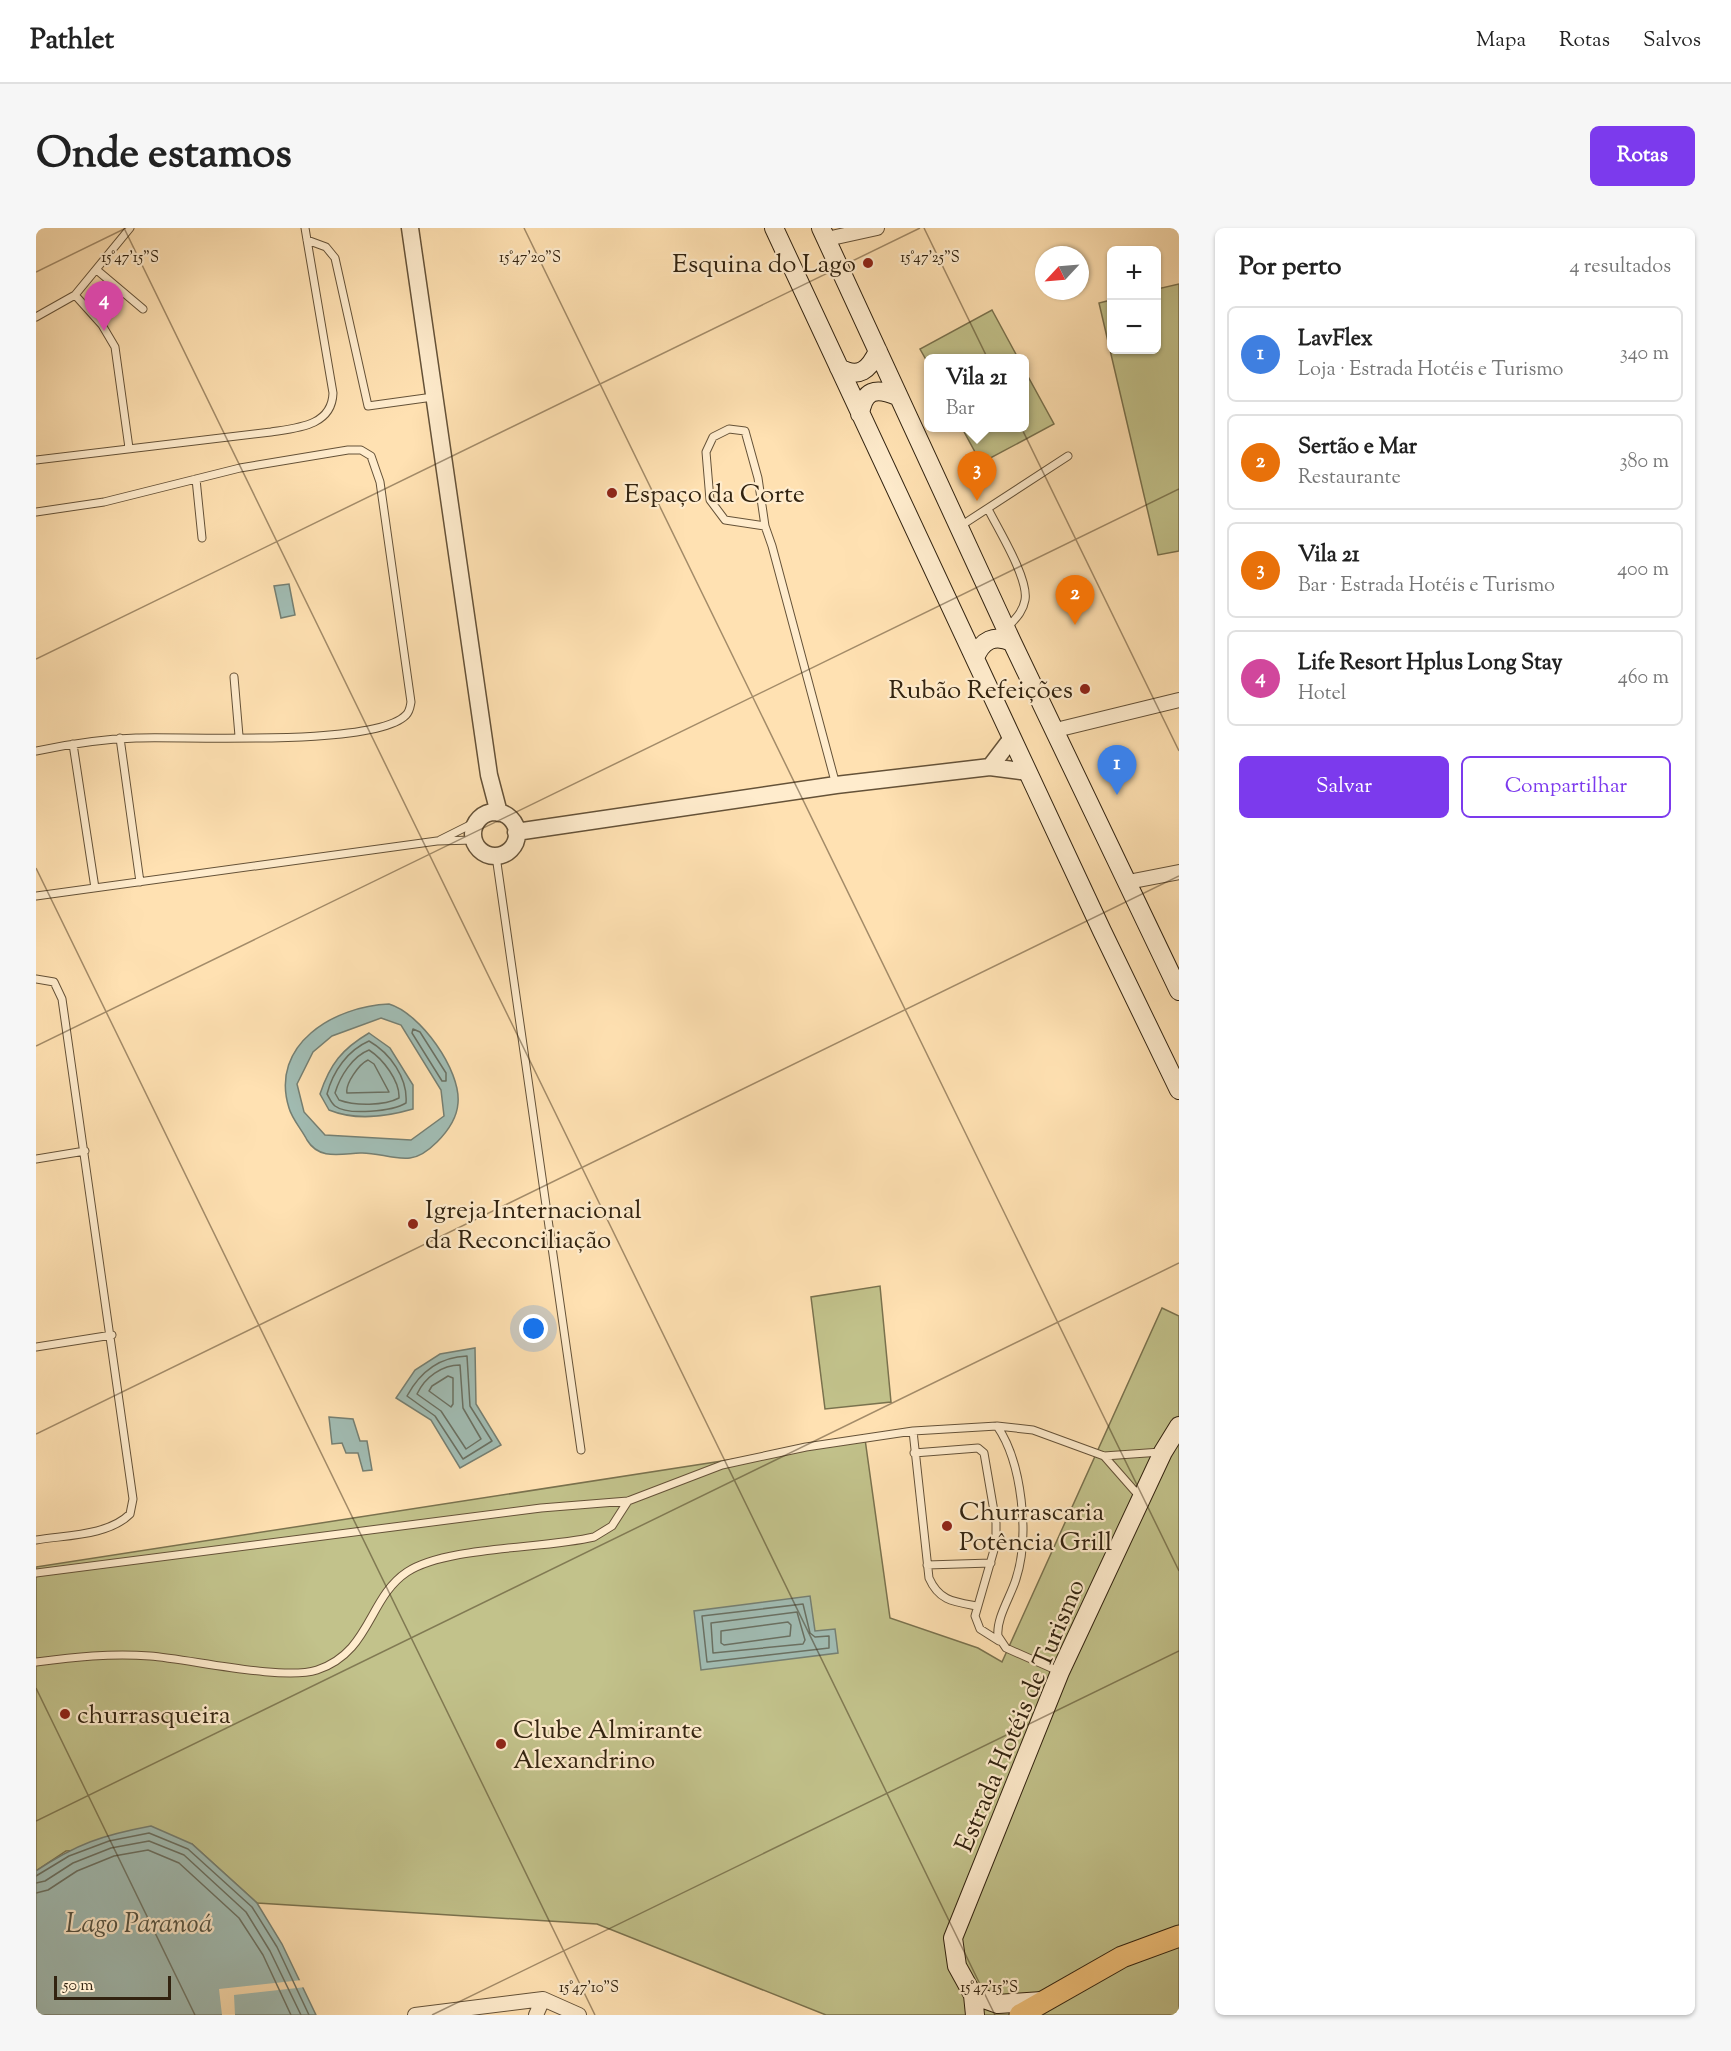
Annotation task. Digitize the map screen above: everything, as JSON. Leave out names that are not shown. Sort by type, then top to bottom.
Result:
[{"type":"highway","points":[[1020,2015],[1122,1958],[1179,1936]]},
{"type":"main road","points":[[774,228],[1179,1090]]},
{"type":"main road","points":[[824,233],[897,396],[1009,635],[1178,988]]},
{"type":"main road","points":[[839,368],[855,374],[864,372],[878,351]]},
{"type":"main road","points":[[860,414],[863,399],[869,393],[880,390],[897,396]]},
{"type":"main road","points":[[975,658],[981,645],[991,639],[1009,635]]},
{"type":"main road","name":"Estrada Hotéis de Turismo","points":[[975,2015],[973,1995],[957,1966],[953,1938],[1060,1672],[1163,1452],[1179,1426]]},
{"type":"main road","points":[[973,1995],[1007,2004],[1043,2001]]},
{"type":"street","points":[[410,228],[489,775],[509,822],[511,848],[496,856],[482,852],[474,840],[489,775]]},
{"type":"street","points":[[824,233],[877,228]]},
{"type":"street","points":[[1056,730],[1179,700]]},
{"type":"street","points":[[990,767],[1012,738]]},
{"type":"street","points":[[479,819],[543,827],[836,785],[990,767],[1028,772]]},
{"type":"street","points":[[1128,882],[1179,872]]},
{"type":"street","points":[[536,2015],[543,1999]]},
{"type":"street","points":[[414,2015],[543,1999],[579,2015]]},
{"type":"lane","points":[[36,317],[75,296],[98,271],[130,228]]},
{"type":"lane","points":[[36,460],[297,428],[315,422],[328,412],[333,393],[305,228]]},
{"type":"lane","points":[[307,240],[326,247],[335,258],[368,406],[433,397]]},
{"type":"lane","points":[[98,271],[143,309]]},
{"type":"lane","points":[[75,296],[102,325],[115,347],[129,448]]},
{"type":"lane","points":[[765,526],[725,520],[710,500],[706,452],[713,437],[729,429],[745,431],[758,478],[765,526],[836,785]]},
{"type":"lane","points":[[36,512],[104,502],[240,468],[357,450],[371,456],[380,482],[410,690],[408,711],[388,724],[334,733],[274,740],[239,736],[120,738],[36,751]]},
{"type":"lane","points":[[959,527],[1068,456]]},
{"type":"lane","points":[[196,479],[202,538]]},
{"type":"lane","points":[[988,509],[1023,582],[1026,598],[1009,635]]},
{"type":"lane","points":[[234,677],[239,736]]},
{"type":"lane","points":[[120,738],[140,882]]},
{"type":"lane","points":[[73,744],[95,888]]},
{"type":"lane","points":[[437,841],[479,819]]},
{"type":"lane","points":[[36,897],[437,841],[474,840]]},
{"type":"lane","points":[[496,856],[582,1450]]},
{"type":"lane","points":[[36,979],[54,982],[60,991],[132,1475],[132,1509],[127,1517],[109,1526],[36,1539]]},
{"type":"lane","points":[[36,1159],[85,1150]]},
{"type":"lane","points":[[36,1347],[112,1335]]},
{"type":"lane","points":[[997,1426],[1014,1458],[1022,1532],[1017,1578],[997,1631],[999,1641]]},
{"type":"lane","points":[[36,1574],[541,1508],[628,1501],[722,1465],[806,1447],[913,1431],[997,1426],[1033,1430],[1104,1456],[1163,1452]]},
{"type":"lane","points":[[913,1431],[929,1578],[940,1596],[977,1606]]},
{"type":"lane","points":[[914,1453],[978,1448],[984,1453],[996,1523],[991,1563],[977,1606],[977,1625],[1006,1648],[1060,1672]]},
{"type":"lane","points":[[1104,1456],[1142,1499]]},
{"type":"lane","points":[[36,1662],[78,1657],[148,1656],[290,1673],[316,1670],[337,1661],[355,1644],[391,1587],[416,1567],[445,1558],[594,1537],[612,1526],[628,1501]]},
{"type":"lane","points":[[927,1565],[991,1563]]},
{"type":"green space","points":[[1179,284],[1179,551],[1158,555],[1111,354],[1161,354],[1161,288]]},
{"type":"green space","points":[[1107,301],[1107,337],[1099,303]]},
{"type":"green space","points":[[992,310],[1016,354],[924,354],[924,356],[920,349]]},
{"type":"green space","points":[[1029,378],[1054,424],[981,463],[964,432],[1029,432]]},
{"type":"green space","points":[[880,1286],[891,1402],[825,1409],[811,1297]]},
{"type":"green space","name":"Clube Almirante Alexandrino","points":[[1162,1308],[1179,1316],[1179,2015],[826,2015],[597,1924],[257,1903],[192,1844],[66,1851],[36,1871],[36,1567],[865,1439],[890,1618],[978,1648],[1002,1662]]},
{"type":"water","points":[[289,584],[295,615],[281,618],[274,586]]},
{"type":"water","points":[[389,1004],[401,1009],[436,1044],[453,1075],[458,1103],[454,1119],[434,1145],[414,1157],[398,1158],[366,1153],[338,1155],[318,1151],[307,1140],[289,1108],[285,1085],[289,1065],[298,1047],[311,1033],[328,1021],[368,1006]],"holes":[[[381,1018],[401,1025],[441,1090],[444,1116],[411,1140],[325,1135],[304,1112],[297,1084],[313,1052],[332,1036]]]},
{"type":"water","points":[[369,1033],[390,1048],[413,1085],[413,1109],[371,1117],[350,1116],[329,1110],[320,1094],[328,1074],[344,1051]]},
{"type":"water","points":[[475,1348],[476,1404],[501,1445],[460,1468],[431,1420],[396,1398],[415,1370],[440,1354]]},
{"type":"water","points":[[329,1417],[353,1419],[360,1441],[367,1441],[372,1470],[363,1471],[358,1453],[346,1453],[342,1443],[332,1444]]},
{"type":"water","points":[[810,1596],[815,1631],[835,1629],[838,1653],[701,1670],[694,1611]]},
{"type":"water","name":"Lago Paranoá","points":[[151,1826],[192,1844],[257,1903],[282,1944],[316,2015],[36,2015],[36,1871],[77,1847],[118,1833]]},
{"type":"pier","points":[[302,1980],[306,1987],[234,1995],[235,2015],[222,2015],[219,1989]]},
{"type":"place","name":"Esquina do Lago","points":[[868,263]]},
{"type":"place","name":"Life Resort Hplus Long Stay","points":[[104,331]]},
{"type":"place","name":"Espaço da Corte","points":[[612,493]]},
{"type":"place","name":"Vila 21","points":[[977,501]]},
{"type":"place","name":"Sertão e Mar","points":[[1075,625]]},
{"type":"place","name":"Rubão Refeições","points":[[1085,689]]},
{"type":"place","name":"LavFlex","points":[[1117,795]]},
{"type":"place","name":"Igreja Internacional da Reconciliação","points":[[413,1224]]},
{"type":"place","name":"Churrascaria Potência Grill","points":[[947,1526]]},
{"type":"place","name":"churrasqueira","points":[[65,1714]]},
{"type":"place","name":"Clube Almirante Alexandrino","points":[[501,1744]]}]
